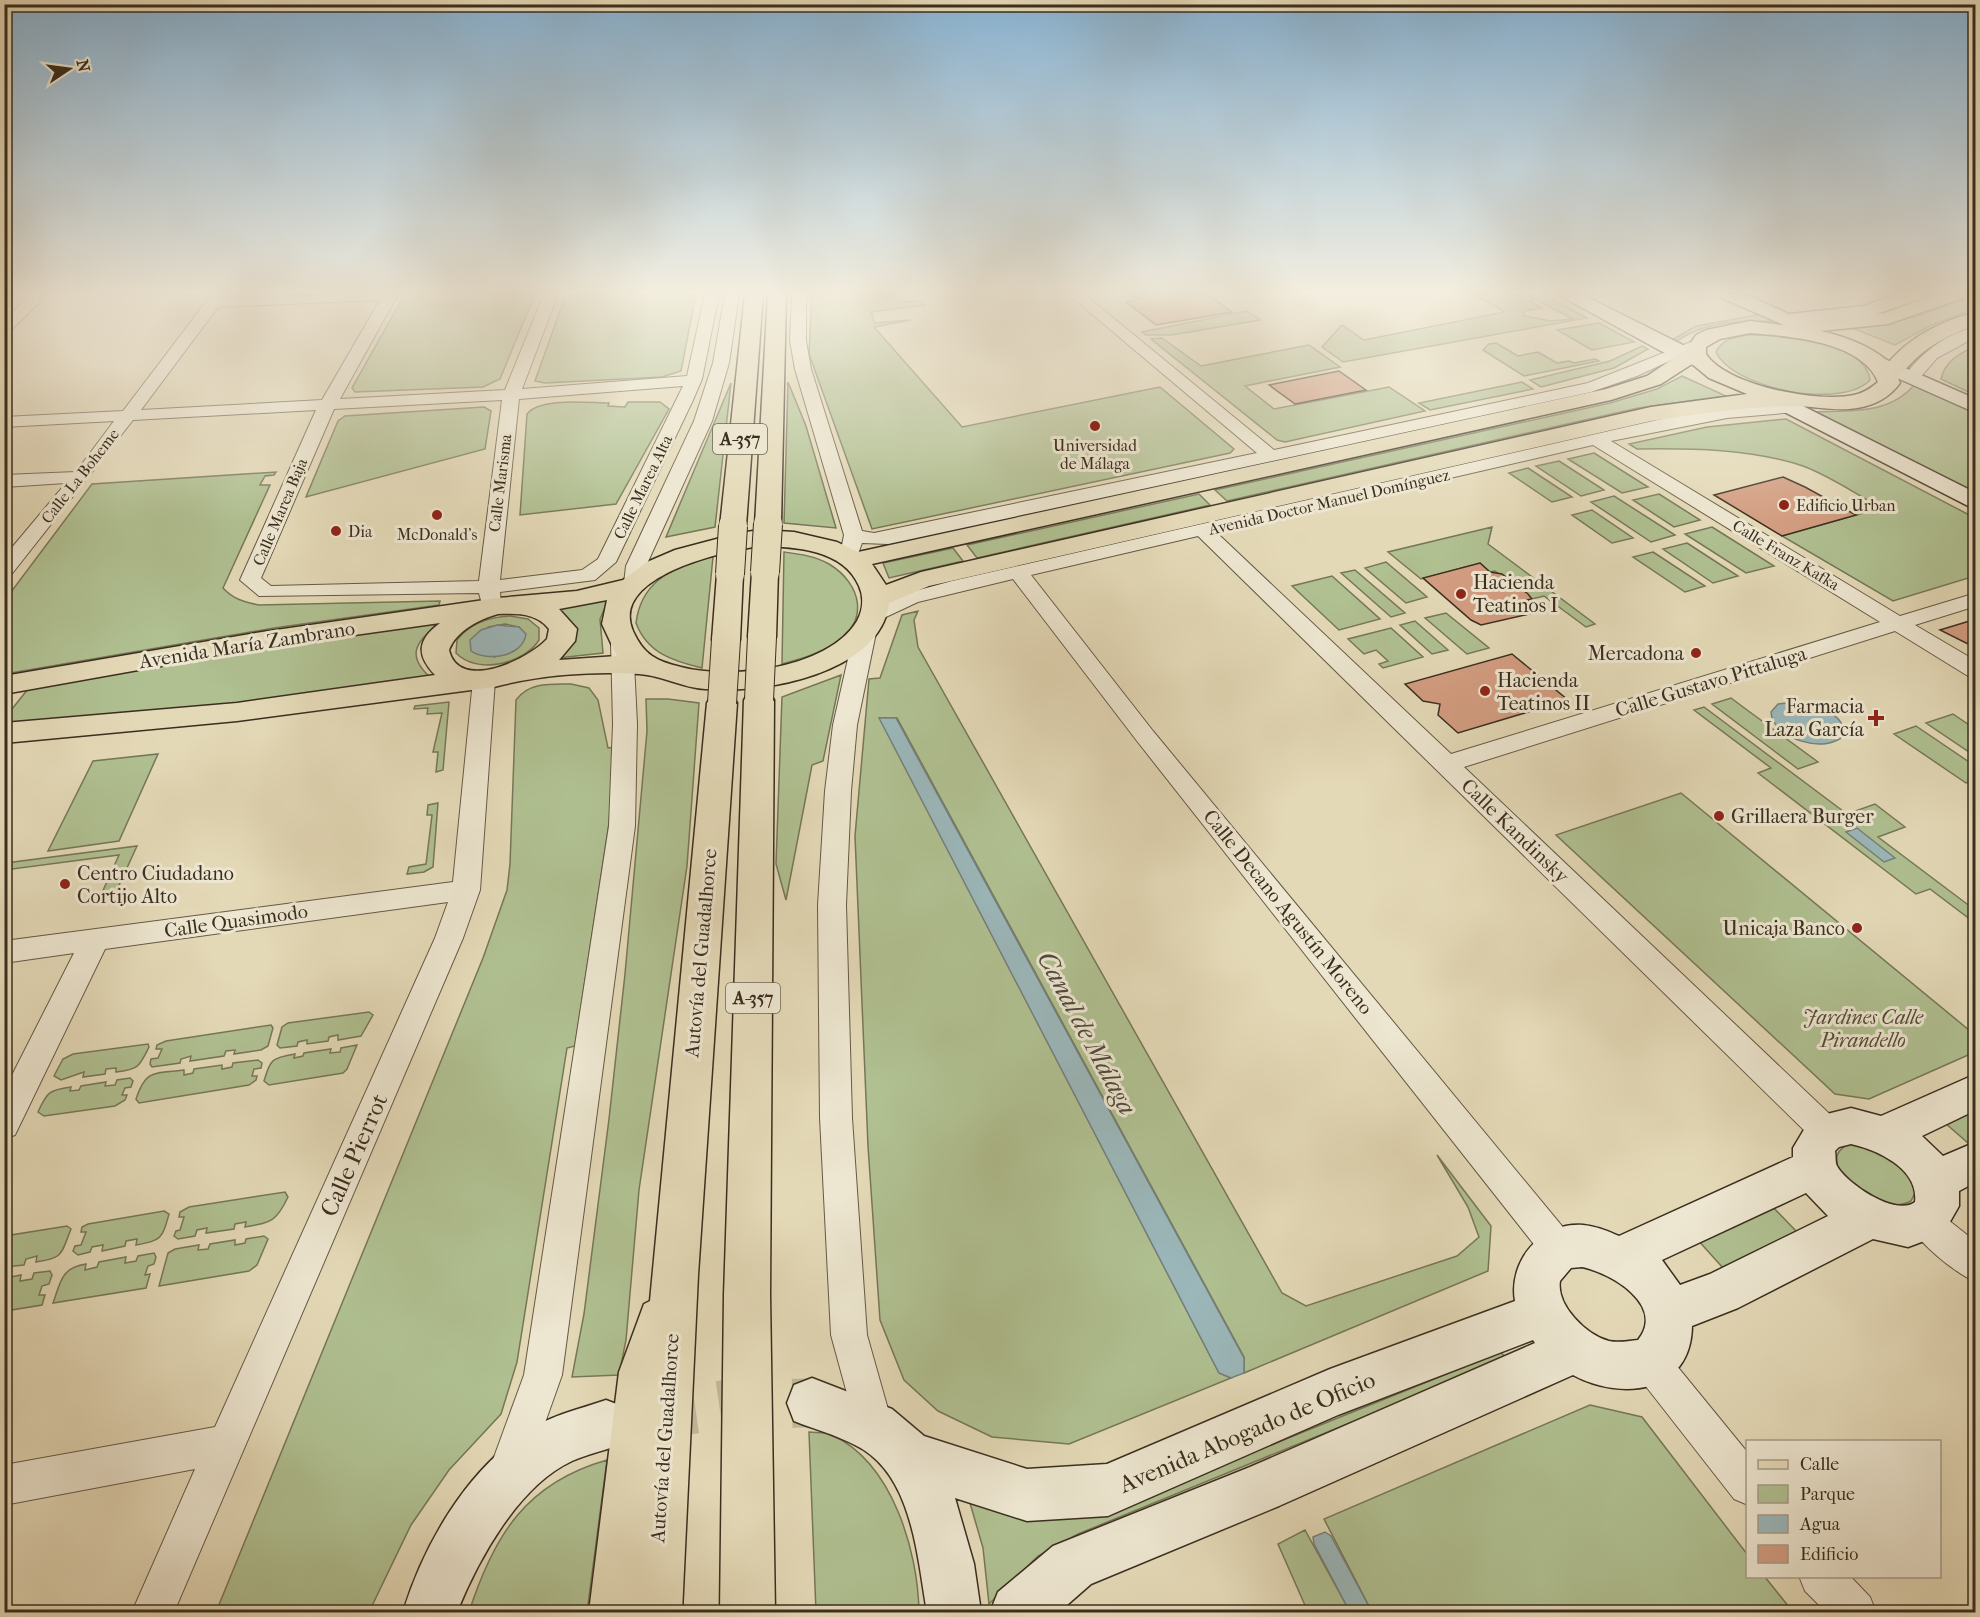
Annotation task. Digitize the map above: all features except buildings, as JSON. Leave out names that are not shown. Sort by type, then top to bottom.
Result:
[{"type":"main road","name":"Autovía del Guadalhorce","points":[[654,1612],[675,1275],[722,703],[746,369]]},
{"type":"main road","name":"A-357","points":[[747,1612],[747,1295],[759,700],[773,369]]},
{"type":"main road","points":[[772,383],[774,369]]},
{"type":"main road","points":[[631,657],[617,615],[621,601],[633,584],[673,559],[712,545],[739,540],[787,539],[853,550],[1061,516],[1611,394],[1654,380],[1669,369]]},
{"type":"main road","points":[[1714,369],[1726,379],[1782,400],[1826,402],[1863,400],[1885,390],[1893,371],[1890,369]]},
{"type":"main road","name":"Avenida Doctor Manuel Domínguez","points":[[872,614],[932,577],[1651,414],[1782,400]]},
{"type":"main road","points":[[1061,516],[1128,487]]},
{"type":"main road","points":[[4,733],[237,712],[631,657],[676,675],[713,682],[768,676],[803,668],[834,654],[872,614],[870,575],[853,550]]},
{"type":"main road","name":"Avenida María Zambrano","points":[[4,685],[498,600],[577,599],[633,584]]},
{"type":"main road","points":[[475,680],[439,664],[434,653],[437,641],[446,629],[498,600],[548,612],[560,622],[562,636],[555,650],[538,664],[514,674]]},
{"type":"main road","points":[[616,1612],[643,1372],[675,1275]]},
{"type":"street","name":"Calle La Boheme","points":[[4,571],[81,477],[162,369]]},
{"type":"street","name":"Calle Marea Baja","points":[[348,369],[327,405],[250,580],[257,588],[266,592],[498,600]]},
{"type":"street","name":"Calle Marisma","points":[[498,600],[512,395],[522,369]]},
{"type":"street","name":"Calle Marea Alta","points":[[498,600],[598,571],[606,562],[686,400],[696,369]]},
{"type":"street","points":[[633,584],[636,566],[703,421],[719,369]]},
{"type":"street","points":[[803,369],[853,550],[888,538],[1591,387],[1647,369]]},
{"type":"street","points":[[1166,369],[1271,456]]},
{"type":"street","points":[[1893,371],[1976,406]]},
{"type":"street","points":[[4,423],[512,395],[674,383],[694,379]]},
{"type":"street","points":[[512,395],[667,395],[686,400]]},
{"type":"street","points":[[1782,400],[1976,503]]},
{"type":"street","name":"Avenida Doctor Manuel Domínguez","points":[[872,614],[912,598],[1666,423],[1726,413],[1782,400]]},
{"type":"street","name":"Calle Franz Kafka","points":[[1597,440],[1976,671]]},
{"type":"street","points":[[4,482],[81,477]]},
{"type":"street","name":"Calle Kandinsky","points":[[1204,531],[1446,764],[1821,1150]]},
{"type":"street","name":"Calle Decano Agustín Moreno","points":[[1019,573],[1145,736],[1560,1249]]},
{"type":"street","name":"Calle Gustavo Pittaluga","points":[[1446,764],[1976,599]]},
{"type":"street","points":[[872,614],[845,725],[838,791],[832,905],[836,1118],[849,1335],[892,1442],[933,1508],[947,1564],[954,1612]]},
{"type":"street","points":[[430,1612],[465,1540],[506,1479],[543,1375],[622,826],[631,657]]},
{"type":"street","name":"Calle Pierrot","points":[[153,1612],[449,938],[466,890],[475,680]]},
{"type":"street","name":"Calle Quasimodo","points":[[4,952],[466,890]]},
{"type":"street","points":[[4,1125],[95,940]]},
{"type":"street","points":[[1884,1134],[1976,1091]]},
{"type":"street","points":[[1621,1257],[1821,1150],[1851,1126],[1884,1134],[1915,1155],[1935,1181],[1939,1198],[1936,1212],[1925,1222],[1909,1226],[1890,1225],[1870,1218],[1847,1205],[1829,1188],[1821,1150]]},
{"type":"street","points":[[1935,1181],[1976,1161]]},
{"type":"street","points":[[1669,1312],[1722,1292],[1870,1218]]},
{"type":"street","points":[[1925,1222],[1976,1265]]},
{"type":"street","points":[[1582,1246],[1599,1248],[1621,1257],[1652,1282],[1669,1312],[1667,1343],[1650,1362],[1621,1368],[1598,1362],[1574,1350],[1557,1334],[1543,1313],[1538,1300],[1537,1281],[1541,1267],[1560,1249],[1582,1246]]},
{"type":"street","name":"Avenida Abogado de Oficio","points":[[812,1403],[892,1442],[1027,1495],[1108,1490],[1330,1394],[1543,1313]]},
{"type":"street","points":[[1018,1612],[1072,1565],[1261,1488],[1574,1350]]},
{"type":"street","points":[[1650,1362],[1746,1482]]},
{"type":"street","points":[[506,1479],[547,1447],[606,1425]]},
{"type":"street","points":[[4,1485],[227,1444]]},
{"type":"street","points":[[1822,1578],[1855,1612]]},
{"type":"green space","points":[[362,369],[504,369],[500,379],[483,387],[355,392],[352,388]]},
{"type":"green space","points":[[539,369],[681,369],[662,377],[545,383],[535,381]]},
{"type":"green space","points":[[815,369],[911,369],[962,427],[1160,387],[1234,449],[1230,453],[872,529]]},
{"type":"green space","points":[[1189,369],[1328,369],[1245,386],[1274,409],[1389,387],[1425,411],[1285,442],[1277,440]]},
{"type":"green space","points":[[1514,369],[1557,369],[1524,376]]},
{"type":"green space","points":[[1574,369],[1608,369],[1541,387],[1530,380]]},
{"type":"green space","points":[[1733,369],[1866,369],[1870,380],[1856,389],[1813,394],[1765,385]]},
{"type":"green space","points":[[1945,369],[1975,369],[1975,395],[1941,379]]},
{"type":"green space","points":[[1682,376],[1726,396],[1638,408],[1227,501],[1215,490],[1610,403],[1657,389]]},
{"type":"green space","points":[[788,382],[806,426],[836,528],[784,523]]},
{"type":"green space","points":[[1522,382],[1533,389],[1430,410],[1419,403]]},
{"type":"green space","points":[[731,383],[715,527],[666,537]]},
{"type":"green space","points":[[1915,384],[1975,411],[1975,497],[1810,412],[1853,411],[1880,406],[1893,402]]},
{"type":"green space","points":[[628,402],[660,402],[669,409],[616,504],[520,515],[527,414],[542,405],[553,403],[609,403],[608,406],[625,407]]},
{"type":"green space","points":[[484,407],[491,411],[485,449],[306,497],[338,421],[345,416]]},
{"type":"green space","points":[[1786,419],[1975,518],[1975,576],[1893,601],[1782,536],[1881,508],[1823,475],[1783,460],[1721,451],[1637,449],[1629,444],[1707,427]]},
{"type":"green space","points":[[1594,453],[1648,487],[1622,493],[1568,459]]},
{"type":"green space","points":[[1559,461],[1604,490],[1581,496],[1536,466]]},
{"type":"green space","points":[[1528,468],[1572,497],[1552,502],[1509,473]]},
{"type":"green space","points":[[276,472],[274,475],[265,476],[260,485],[270,485],[223,588],[227,592],[239,600],[259,605],[440,601],[439,605],[274,628],[5,674],[5,600],[92,484]]},
{"type":"green space","points":[[1199,494],[1210,505],[977,558],[967,545]]},
{"type":"green space","points":[[1659,494],[1700,520],[1674,527],[1633,500]]},
{"type":"green space","points":[[1614,496],[1675,535],[1651,542],[1591,502]]},
{"type":"green space","points":[[1592,510],[1633,538],[1612,543],[1572,515]]},
{"type":"green space","points":[[1492,527],[1488,544],[1595,624],[1586,627],[1544,596],[1532,599],[1495,571],[1490,572],[1480,563],[1421,579],[1388,552]]},
{"type":"green space","points":[[1712,527],[1774,566],[1746,573],[1685,534]]},
{"type":"green space","points":[[1687,543],[1738,576],[1713,583],[1663,549]]},
{"type":"green space","points":[[953,548],[963,561],[889,578],[883,563]]},
{"type":"green space","points":[[784,552],[813,557],[824,561],[840,572],[855,592],[857,614],[853,625],[834,644],[822,651],[782,664]]},
{"type":"green space","points":[[1653,552],[1705,586],[1685,592],[1633,557]]},
{"type":"green space","points":[[704,557],[713,557],[702,668],[671,659],[654,649],[636,623],[644,597],[659,580],[680,567]]},
{"type":"green space","points":[[1386,562],[1427,597],[1406,603],[1365,568]]},
{"type":"green space","points":[[1355,570],[1405,613],[1391,617],[1341,573]]},
{"type":"green space","points":[[1332,576],[1380,619],[1339,630],[1292,586]]},
{"type":"green space","points":[[610,596],[600,619],[603,653],[558,658],[568,620],[559,609]]},
{"type":"green space","points":[[918,611],[914,620],[918,647],[1282,1293],[1306,1306],[1457,1256],[1479,1237],[1468,1207],[1437,1155],[1491,1226],[1488,1271],[1244,1373],[1244,1357],[897,718],[880,718],[1219,1373],[1231,1378],[1069,1444],[992,1437],[938,1411],[904,1380],[880,1320],[868,1146],[855,836],[869,679],[880,678],[902,615]]},
{"type":"green space","points":[[1446,613],[1489,648],[1467,654],[1425,618]]},
{"type":"green space","points":[[502,617],[528,619],[539,628],[539,640],[523,655],[500,664],[476,664],[456,653],[457,640],[468,629],[481,622]],"holes":[[[505,624],[519,627],[514,651],[494,657],[488,627]]]},
{"type":"green space","points":[[441,621],[426,635],[417,648],[418,662],[432,679],[249,702],[5,724],[4,719],[28,689],[302,640]]},
{"type":"green space","points":[[1415,621],[1448,650],[1432,654],[1400,625]]},
{"type":"green space","points":[[1391,628],[1423,657],[1383,668],[1379,664],[1388,661],[1376,650],[1364,654],[1348,639]]},
{"type":"green space","points":[[841,675],[823,761],[812,765],[786,900],[776,864],[782,697]]},
{"type":"green space","points":[[548,684],[571,684],[589,688],[598,700],[608,748],[616,747],[609,823],[575,1046],[567,1048],[517,1362],[501,1414],[449,1470],[411,1525],[369,1612],[216,1612],[483,958],[507,890],[516,700],[521,694],[534,687]]},
{"type":"green space","points":[[1731,698],[1818,762],[1798,769],[1712,704]]},
{"type":"green space","points":[[646,699],[699,703],[687,866],[639,1190],[626,1340],[619,1375],[572,1377],[584,1314],[625,974],[647,731]]},
{"type":"green space","points":[[449,702],[443,770],[436,772],[438,752],[433,752],[442,713],[427,714],[428,708],[414,709],[415,706]]},
{"type":"green space","points":[[1704,707],[1847,814],[1875,804],[1905,827],[1878,837],[1975,910],[1975,923],[1930,889],[1916,894],[1758,773],[1771,768],[1694,710]]},
{"type":"green space","points":[[1953,714],[1975,729],[1975,756],[1926,723]]},
{"type":"green space","points":[[1916,726],[1975,766],[1975,780],[1966,783],[1894,734]]},
{"type":"green space","points":[[158,754],[119,841],[48,851],[93,761]]},
{"type":"green space","name":"Jardines Calle Pirandello","points":[[1681,793],[1975,1035],[1975,1052],[1869,1099],[1835,1094],[1556,835]]},
{"type":"green space","points":[[438,803],[433,867],[424,872],[407,874],[409,867],[426,864],[432,815],[427,815],[428,805]]},
{"type":"green space","points":[[137,846],[115,894],[101,895],[119,855],[5,870],[6,863]]},
{"type":"green space","points":[[369,1012],[373,1015],[361,1036],[338,1040],[338,1035],[329,1037],[328,1041],[307,1044],[307,1040],[298,1042],[297,1046],[280,1048],[277,1045],[282,1027],[288,1023]]},
{"type":"green space","points":[[271,1025],[273,1028],[268,1046],[261,1050],[234,1054],[235,1050],[226,1051],[224,1056],[190,1061],[191,1056],[181,1059],[180,1063],[152,1067],[150,1064],[151,1059],[158,1058],[162,1049],[156,1049],[157,1045],[166,1041]]},
{"type":"green space","points":[[148,1044],[149,1047],[140,1063],[129,1070],[116,1072],[116,1068],[106,1069],[105,1074],[83,1077],[84,1072],[61,1080],[54,1076],[63,1059],[73,1054]]},
{"type":"green space","points":[[357,1045],[343,1073],[269,1085],[264,1081],[268,1068],[276,1058],[295,1054],[294,1058],[303,1056],[304,1053],[331,1049],[330,1053],[340,1052],[341,1048]]},
{"type":"green space","points":[[258,1060],[262,1063],[261,1068],[254,1069],[252,1076],[257,1076],[256,1080],[249,1085],[139,1103],[136,1099],[144,1082],[153,1074],[184,1070],[184,1075],[193,1073],[194,1069],[222,1065],[222,1069],[232,1067],[233,1063]]},
{"type":"green space","points":[[130,1078],[133,1081],[131,1087],[125,1088],[122,1095],[127,1095],[125,1100],[115,1106],[44,1116],[38,1112],[47,1096],[58,1089],[71,1087],[70,1091],[79,1090],[81,1086],[106,1082],[105,1086],[115,1085],[117,1080]]},
{"type":"green space","points":[[1975,1108],[1975,1149],[1945,1123]]},
{"type":"green space","points":[[1853,1143],[1891,1154],[1915,1184],[1915,1193],[1911,1201],[1896,1205],[1880,1202],[1850,1185],[1841,1173],[1837,1161],[1840,1150]]},
{"type":"green space","points":[[285,1192],[288,1197],[280,1212],[267,1222],[245,1227],[246,1222],[235,1224],[234,1229],[206,1233],[207,1228],[197,1230],[195,1236],[178,1239],[174,1236],[176,1231],[180,1230],[184,1217],[179,1217],[180,1212],[189,1207]]},
{"type":"green space","points":[[1769,1203],[1798,1233],[1724,1269],[1696,1238]]},
{"type":"green space","points":[[164,1211],[169,1214],[165,1229],[156,1240],[136,1245],[137,1239],[126,1241],[125,1246],[102,1251],[103,1245],[92,1247],[90,1252],[78,1255],[73,1251],[75,1246],[81,1245],[86,1232],[81,1232],[82,1227],[88,1224]]},
{"type":"green space","points":[[67,1226],[71,1229],[63,1249],[57,1256],[36,1262],[37,1256],[26,1259],[24,1265],[5,1267],[5,1236]]},
{"type":"green space","points":[[264,1236],[268,1239],[257,1265],[249,1271],[159,1286],[168,1253],[175,1249],[199,1245],[198,1250],[208,1249],[210,1244],[235,1240],[235,1245],[245,1243],[246,1239]]},
{"type":"green space","points":[[154,1253],[156,1257],[154,1264],[148,1266],[145,1275],[150,1274],[146,1288],[53,1303],[60,1282],[71,1269],[86,1264],[85,1270],[97,1267],[99,1262],[126,1257],[125,1263],[136,1261],[138,1256]]},
{"type":"green space","points":[[50,1271],[52,1275],[49,1284],[42,1286],[39,1295],[45,1295],[42,1305],[5,1311],[5,1278],[21,1275],[20,1281],[32,1279],[34,1273]]},
{"type":"green space","points":[[1501,1352],[1506,1359],[1078,1534],[1038,1556],[989,1604],[983,1548],[970,1503],[1105,1512]]},
{"type":"green space","points":[[1590,1405],[1642,1417],[1746,1553],[1746,1578],[1766,1578],[1793,1612],[1372,1612],[1324,1519]]},
{"type":"green space","points":[[809,1432],[830,1434],[853,1448],[871,1466],[886,1487],[898,1512],[914,1563],[919,1612],[816,1612]]},
{"type":"green space","points":[[607,1460],[587,1612],[469,1612],[490,1559],[502,1536],[517,1516],[534,1498],[555,1483],[579,1470]]},
{"type":"green space","points":[[1305,1530],[1350,1612],[1308,1612],[1278,1544]]},
{"type":"water","points":[[497,625],[519,627],[526,634],[518,648],[495,657],[471,651],[470,640],[481,630]]},
{"type":"water","points":[[1795,702],[1819,707],[1834,715],[1843,727],[1844,735],[1826,744],[1814,744],[1801,741],[1780,730],[1771,712],[1778,704]]},
{"type":"water","points":[[879,718],[896,718],[1244,1358],[1244,1373],[1231,1378],[1219,1373]]},
{"type":"water","points":[[1857,828],[1895,858],[1884,862],[1846,832]]},
{"type":"water","points":[[1325,1532],[1331,1536],[1372,1612],[1350,1612],[1314,1544],[1313,1537]]},
{"type":"tunnel","points":[[647,1416],[729,1404],[812,1403]]},
{"type":"place","name":"Universidad de Málaga","points":[[1095,426]]},
{"type":"place","name":"Edificio Urban","points":[[1784,505]]},
{"type":"place","name":"McDonald's","points":[[437,515]]},
{"type":"place","name":"Dia","points":[[336,531]]},
{"type":"place","name":"Hacienda Teatinos I","points":[[1461,594]]},
{"type":"place","name":"Mercadona","points":[[1696,653]]},
{"type":"place","name":"Hacienda Teatinos II","points":[[1485,691]]},
{"type":"place","name":"Farmacia Laza García","points":[[1876,718]]},
{"type":"place","name":"Grillaera Burger","points":[[1719,816]]},
{"type":"place","name":"Centro Ciudadano Cortijo Alto","points":[[65,884]]},
{"type":"place","name":"Unicaja Banco","points":[[1857,928]]},
{"type":"water label","name":"Canal de Málaga","points":[[1087,1033]]}]
